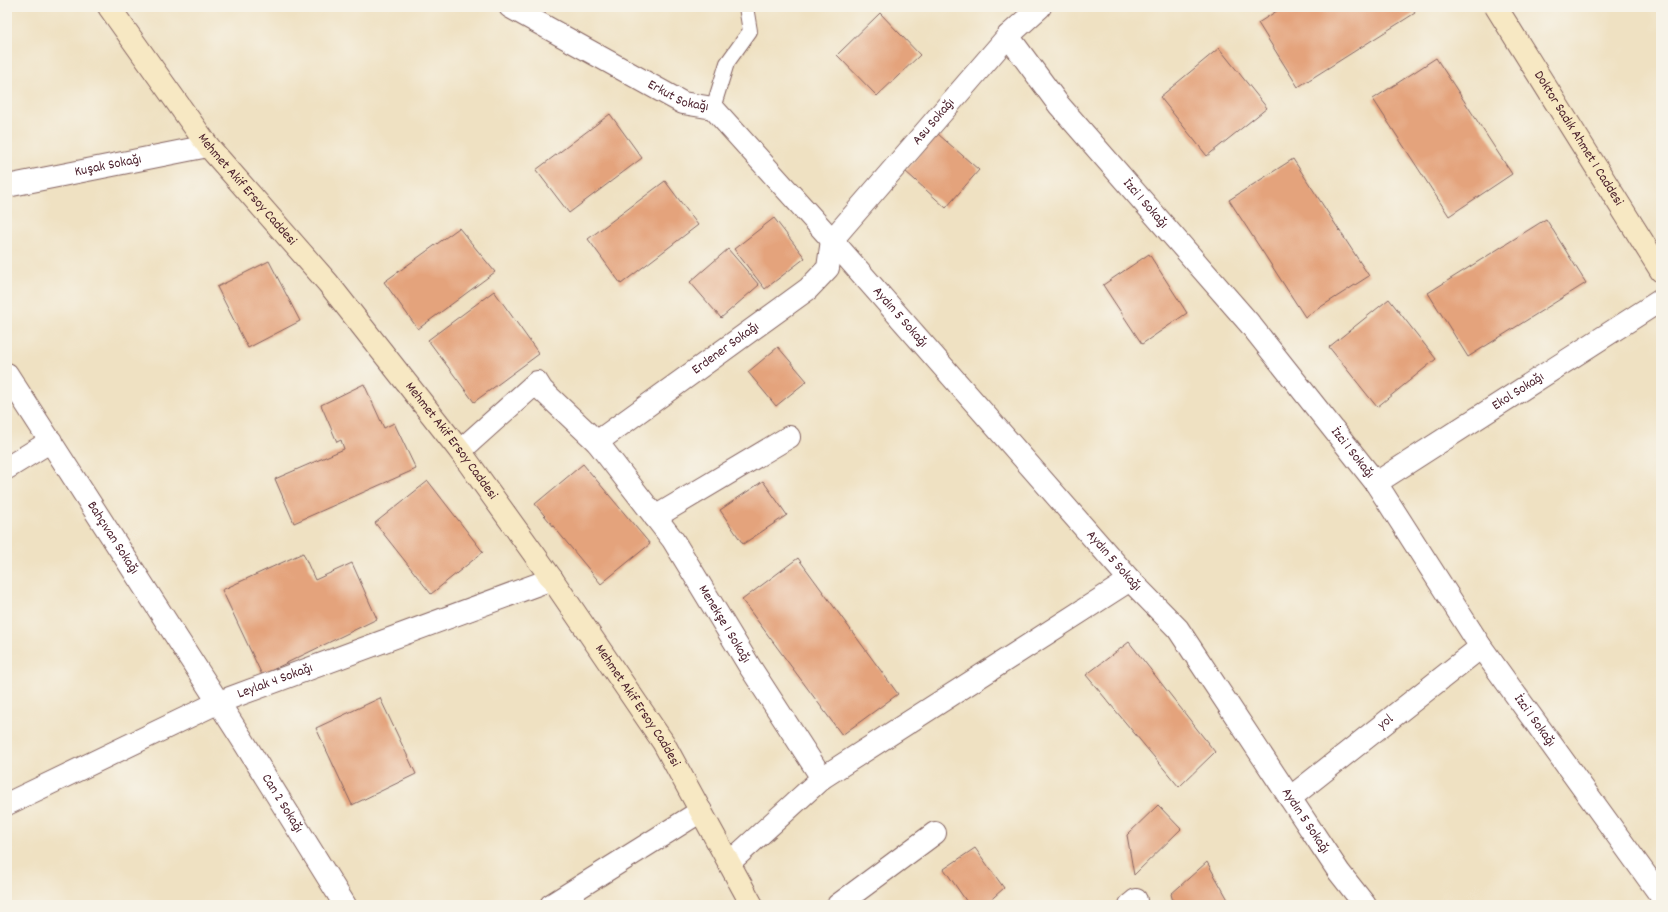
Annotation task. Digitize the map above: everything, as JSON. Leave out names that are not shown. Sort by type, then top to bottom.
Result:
[{"type":"street","name":"Mehmet Akif Ersoy Caddesi","points":[[108,7],[208,146],[328,283],[460,451],[552,579],[663,742],[752,905]]},
{"type":"street","name":"Erkut Sokağı","points":[[510,7],[683,103],[713,108],[832,240]]},
{"type":"street","name":"Asu Sokağı","points":[[832,240],[1008,36],[1040,7]]},
{"type":"street","name":"Doktor Sadık Ahmet 1 Caddesi","points":[[1496,7],[1661,271]]},
{"type":"street","name":"İzci 1 Sokağı","points":[[1008,36],[1059,105],[1249,323],[1376,483],[1481,647],[1661,896]]},
{"type":"street","name":"Kuşak Sokağı","points":[[7,186],[208,146]]},
{"type":"street","name":"Erdener Sokağı","points":[[597,442],[808,289],[828,268],[832,240]]},
{"type":"street","name":"Aydın 5 Sokağı","points":[[832,240],[1130,580],[1178,630],[1339,872],[1365,905]]},
{"type":"street","name":"Ekol Sokağı","points":[[1376,483],[1661,300]]},
{"type":"street","name":"Bahçıvan Sokağı","points":[[7,374],[219,702]]},
{"type":"street","name":"Menekşe 1 Sokağı","points":[[460,451],[537,382],[542,390],[597,442],[673,540],[750,667],[822,778]]},
{"type":"street","points":[[655,517],[789,437]]},
{"type":"street","points":[[7,468],[51,441]]},
{"type":"street","name":"Leylak 4 Sokağı","points":[[7,804],[219,702],[552,579]]},
{"type":"street","points":[[729,863],[822,778],[1130,580]]},
{"type":"street","name":"yol","points":[[1290,798],[1481,647]]},
{"type":"street","name":"Can 2 Sokağı","points":[[219,702],[345,905]]},
{"type":"street","points":[[551,905],[701,811]]},
{"type":"street","points":[[838,905],[935,833]]},
{"type":"lane","points":[[713,108],[727,63],[750,31],[746,7]]},
{"type":"building","points":[[1283,7],[1412,7],[1415,13],[1298,87],[1258,23]]},
{"type":"building","points":[[880,13],[920,55],[877,96],[837,55]]},
{"type":"building","points":[[1219,48],[1267,108],[1207,156],[1160,97]]},
{"type":"building","points":[[1436,58],[1512,174],[1449,216],[1373,99]]},
{"type":"building","points":[[610,114],[642,158],[569,213],[536,170]]},
{"type":"building","points":[[938,134],[979,170],[946,208],[905,171]]},
{"type":"building","points":[[1293,159],[1369,276],[1305,317],[1229,200]]},
{"type":"building","points":[[665,181],[698,225],[621,284],[588,239]]},
{"type":"building","points":[[774,218],[805,258],[765,289],[734,249]]},
{"type":"building","points":[[1546,219],[1586,283],[1468,357],[1428,293]]},
{"type":"building","points":[[459,228],[495,272],[418,329],[384,282]]},
{"type":"building","points":[[728,249],[759,285],[721,318],[690,282]]},
{"type":"building","points":[[1149,254],[1187,313],[1142,344],[1103,285]]},
{"type":"building","points":[[269,261],[300,321],[248,348],[217,287]]},
{"type":"building","points":[[494,291],[539,354],[474,402],[428,340]]},
{"type":"building","points":[[1389,299],[1436,359],[1377,407],[1329,347]]},
{"type":"building","points":[[778,347],[807,381],[776,406],[748,372]]},
{"type":"building","points":[[364,384],[384,428],[394,423],[416,469],[294,523],[275,479],[344,449],[341,440],[337,442],[321,405]]},
{"type":"building","points":[[583,464],[650,544],[601,584],[535,504]]},
{"type":"building","points":[[428,481],[483,552],[431,594],[375,523]]},
{"type":"building","points":[[763,481],[787,515],[743,544],[720,510]]},
{"type":"building","points":[[303,553],[315,580],[352,563],[377,619],[262,675],[222,590]]},
{"type":"building","points":[[798,558],[898,694],[842,735],[742,600]]},
{"type":"building","points":[[1129,642],[1215,752],[1179,787],[1086,675]]},
{"type":"building","points":[[380,698],[416,774],[352,805],[316,728]]},
{"type":"building","points":[[1158,805],[1181,829],[1134,875],[1127,835]]},
{"type":"building","points":[[975,848],[1004,888],[985,905],[969,905],[944,869]]},
{"type":"building","points":[[1207,862],[1231,905],[1174,905],[1171,894]]}]
